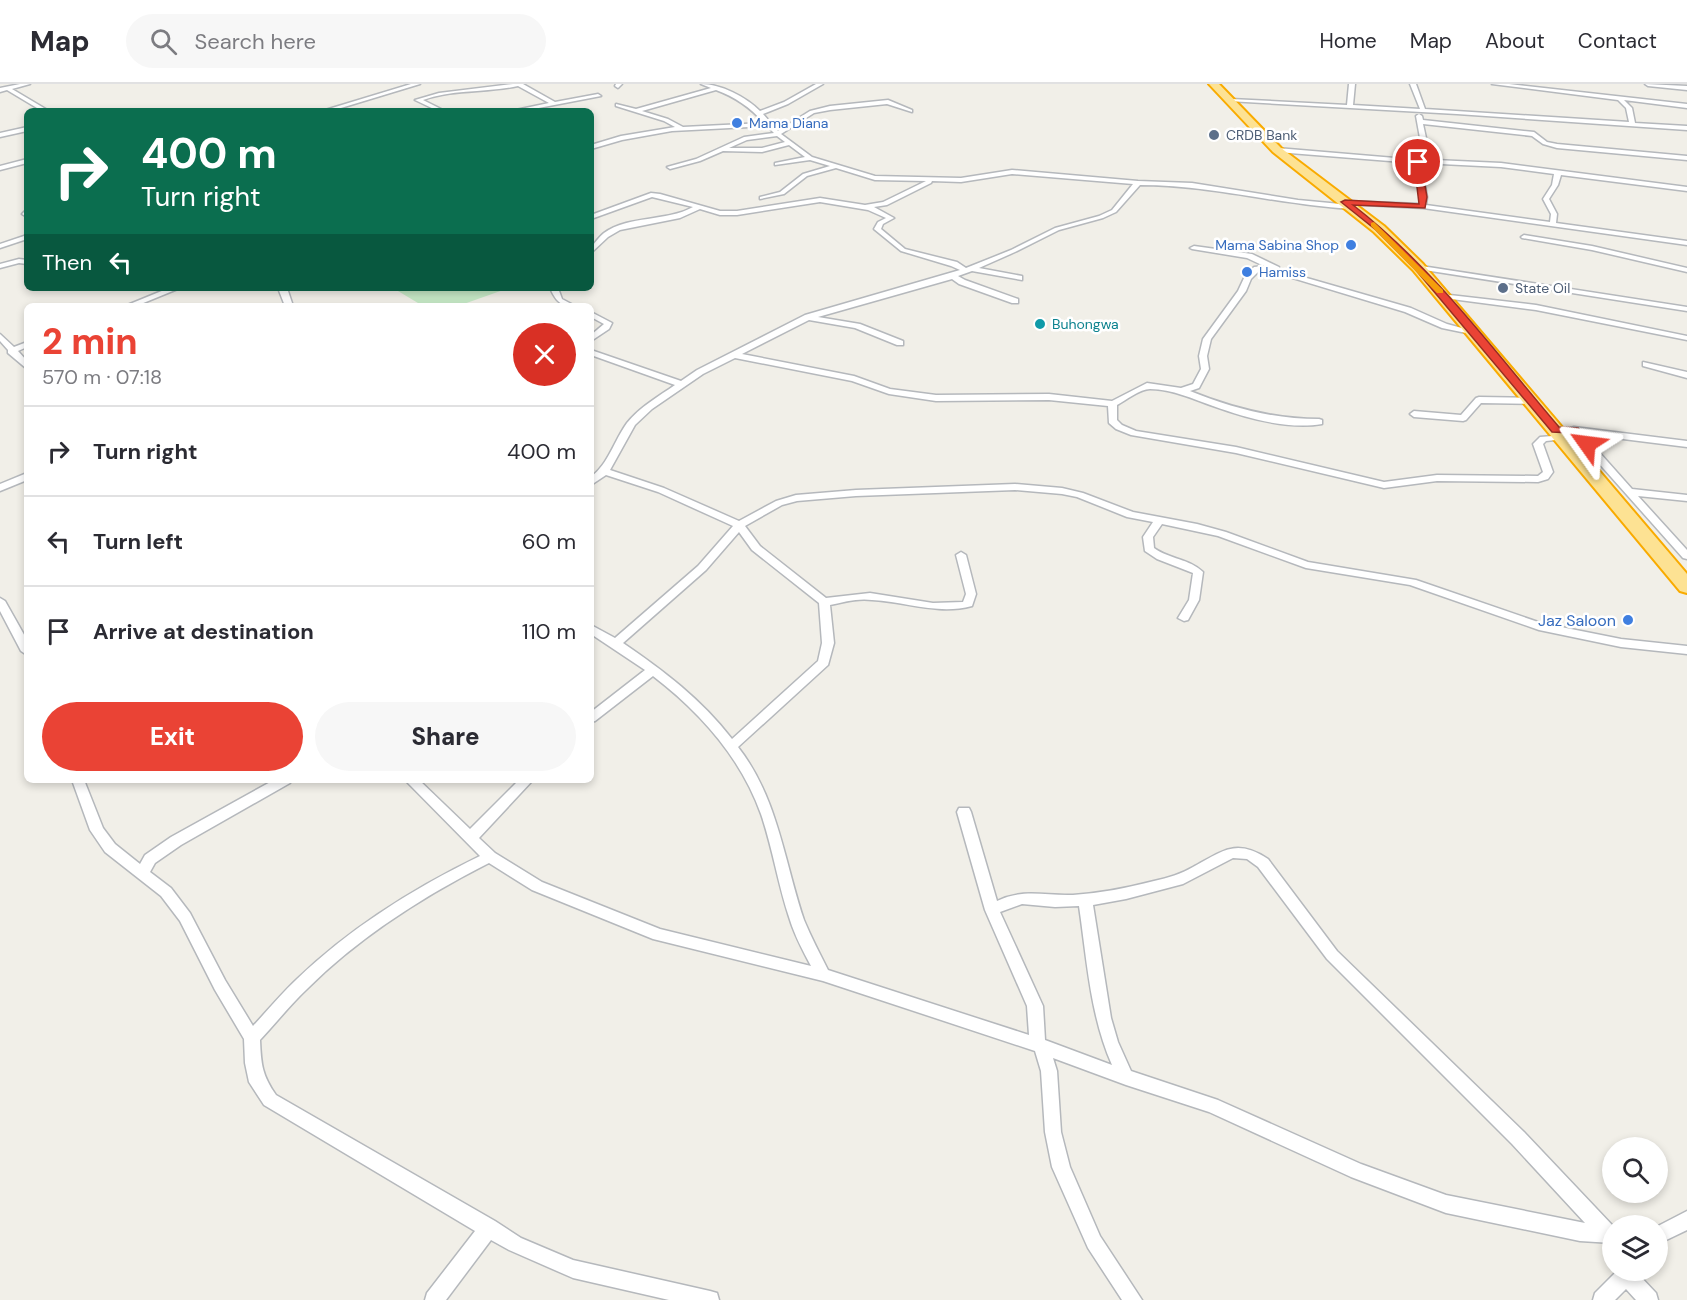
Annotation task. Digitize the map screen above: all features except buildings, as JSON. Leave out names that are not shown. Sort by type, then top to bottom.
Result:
[{"type":"highway","points":[[1214,84],[1277,150],[1379,229],[1418,267],[1533,401],[1564,432],[1687,586]]},
{"type":"street","points":[[0,90],[27,84]]},
{"type":"street","points":[[335,108],[417,84]]},
{"type":"street","points":[[435,108],[418,100],[519,84],[554,104]]},
{"type":"street","points":[[704,84],[741,99],[810,158],[884,180],[961,180],[1012,172],[1138,183],[1181,184],[1297,202],[1423,206],[1553,222],[1687,243]]},
{"type":"street","points":[[762,115],[820,84]]},
{"type":"street","points":[[1350,107],[1352,84]]},
{"type":"street","points":[[1409,161],[1423,138],[1420,110],[1413,84]]},
{"type":"street","points":[[1496,84],[1687,106]]},
{"type":"street","points":[[1648,84],[1687,88]]},
{"type":"street","points":[[636,111],[717,88]]},
{"type":"street","points":[[9,89],[41,108]]},
{"type":"street","points":[[531,108],[598,96]]},
{"type":"street","points":[[1620,99],[1629,108],[1632,124]]},
{"type":"street","points":[[1231,101],[1420,110],[1687,128]]},
{"type":"street","points":[[670,167],[691,162],[746,138],[778,133],[812,112],[888,102],[910,111]]},
{"type":"street","points":[[618,105],[666,120],[682,128]]},
{"type":"street","points":[[762,115],[776,110]]},
{"type":"street","points":[[1544,126],[1545,118]]},
{"type":"street","points":[[1421,122],[1541,135],[1545,143],[1557,146],[1687,158]]},
{"type":"street","points":[[594,146],[621,138],[682,128],[770,124]]},
{"type":"street","points":[[0,135],[24,130]]},
{"type":"street","points":[[719,150],[762,150],[789,142]]},
{"type":"street","points":[[1277,150],[1409,161],[1493,165],[1687,189]]},
{"type":"street","points":[[777,164],[810,158]]},
{"type":"street","points":[[0,168],[24,162]]},
{"type":"street","points":[[1418,162],[1424,197],[1423,206]]},
{"type":"street","points":[[762,198],[782,193],[805,175],[836,167]]},
{"type":"street","points":[[1553,222],[1554,214],[1546,199],[1555,185],[1558,172]]},
{"type":"street","points":[[865,207],[885,204],[936,179]]},
{"type":"street","points":[[594,479],[604,471],[631,424],[649,407],[681,384],[734,355],[808,317],[953,276],[1057,229],[1101,217],[1114,211],[1138,183]]},
{"type":"street","points":[[594,217],[651,195],[664,196],[729,213],[820,201],[865,207],[891,218],[880,223],[877,229],[896,246],[967,269],[1019,278]]},
{"type":"street","points":[[594,248],[607,234],[685,215],[699,207]]},
{"type":"street","points":[[1524,237],[1592,248],[1687,270]]},
{"type":"street","points":[[0,246],[24,238]]},
{"type":"street","points":[[1194,248],[1258,258],[1277,270]]},
{"type":"street","points":[[0,266],[24,262]]},
{"type":"street","points":[[1418,267],[1687,309]]},
{"type":"street","points":[[1182,391],[1193,389],[1199,383],[1205,369],[1203,356],[1207,339],[1242,291],[1248,278],[1257,269],[1277,270],[1407,310],[1445,326],[1476,333]]},
{"type":"street","points":[[953,276],[962,282],[1015,301]]},
{"type":"street","points":[[1472,277],[1479,296],[1476,299]]},
{"type":"street","points":[[137,303],[168,291]]},
{"type":"street","points":[[555,291],[559,300],[565,303]]},
{"type":"street","points":[[1444,296],[1546,308],[1687,338]]},
{"type":"street","points":[[1625,324],[1626,304]]},
{"type":"street","points":[[594,316],[608,323],[594,337]]},
{"type":"street","points":[[808,317],[857,326],[900,343]]},
{"type":"street","points":[[0,336],[24,363]]},
{"type":"street","points":[[11,351],[24,345]]},
{"type":"street","points":[[594,352],[681,384]]},
{"type":"street","points":[[734,355],[854,379],[888,391],[912,396],[936,398],[1048,397],[1113,404],[1143,387],[1154,386],[1182,391],[1245,414],[1274,420],[1319,422]]},
{"type":"street","points":[[1646,364],[1687,375]]},
{"type":"street","points":[[1414,414],[1463,418],[1479,400],[1533,401]]},
{"type":"street","points":[[1113,404],[1112,421],[1119,428],[1134,433],[1236,450],[1395,486],[1437,478],[1538,479],[1545,477],[1548,472],[1538,444],[1543,439],[1564,432],[1687,444]]},
{"type":"street","points":[[1564,432],[1631,492],[1687,556]]},
{"type":"street","points":[[604,471],[661,490],[739,525],[756,548],[824,602],[828,643],[824,662],[732,746]]},
{"type":"street","points":[[0,488],[24,477]]},
{"type":"street","points":[[616,643],[702,568],[739,525],[779,503],[796,498],[1014,487],[1062,490],[1098,501],[1131,515],[1222,534],[1306,565],[1412,582],[1539,626],[1621,643],[1687,650]]},
{"type":"street","points":[[1631,492],[1687,498]]},
{"type":"street","points":[[1159,520],[1148,537],[1149,549],[1156,555],[1193,568],[1198,572],[1194,600],[1184,618]]},
{"type":"street","points":[[824,602],[869,596],[932,605],[968,604],[971,594],[961,555]]},
{"type":"street","points":[[0,601],[24,645]]},
{"type":"street","points":[[594,631],[654,669],[732,746],[767,812],[796,916],[823,975]]},
{"type":"street","points":[[594,716],[654,669]]},
{"type":"street","points":[[79,783],[97,830],[117,854],[166,892],[185,917],[220,985],[252,1038],[253,1063],[257,1082],[270,1100],[515,1244],[573,1269],[710,1300]]},
{"type":"street","points":[[414,783],[490,857],[537,886],[658,935],[823,975],[1039,1045],[1126,1078],[1212,1105],[1357,1171],[1446,1204],[1569,1230],[1602,1233]]},
{"type":"street","points":[[471,837],[524,783]]},
{"type":"street","points":[[143,872],[150,859],[267,784]]},
{"type":"street","points":[[963,812],[992,910],[1035,1006],[1039,1045],[1049,1071],[1053,1132],[1061,1167],[1094,1242],[1133,1300]]},
{"type":"street","points":[[992,910],[1007,900],[1018,897],[1031,897],[1050,902],[1084,900],[1129,893],[1189,876],[1236,851],[1248,853],[1256,858],[1275,879],[1332,955],[1518,1138],[1602,1226]]},
{"type":"street","points":[[252,1038],[308,979],[364,931],[456,873],[490,857]]},
{"type":"street","points":[[1084,900],[1103,1018],[1110,1042],[1126,1078]]},
{"type":"street","points":[[1668,1230],[1687,1220]]},
{"type":"street","points":[[435,1300],[489,1227]]},
{"type":"street","points":[[1602,1300],[1622,1281]]},
{"type":"street","points":[[1636,1281],[1649,1300]]},
{"type":"green space","points":[[398,291],[500,291],[466,303],[418,303]]},
{"type":"slow traffic","points":[[1374,225],[1440,291]]},
{"type":"place","name":"Mama Diana","points":[[737,123]]},
{"type":"place","name":"CRDB Bank","points":[[1214,135]]},
{"type":"place","name":"Mama Sabina Shop","points":[[1351,245]]},
{"type":"place","name":"Hamiss","points":[[1247,272]]},
{"type":"place","name":"State Oil","points":[[1503,288]]},
{"type":"place","name":"Buhongwa","points":[[1040,324]]},
{"type":"place","name":"Jaz Saloon","points":[[1628,620]]},
{"type":"route","points":[[1418,162],[1424,197],[1423,206],[1345,202],[1379,229],[1418,267],[1556,430],[1574,430],[1587,444]]}]
